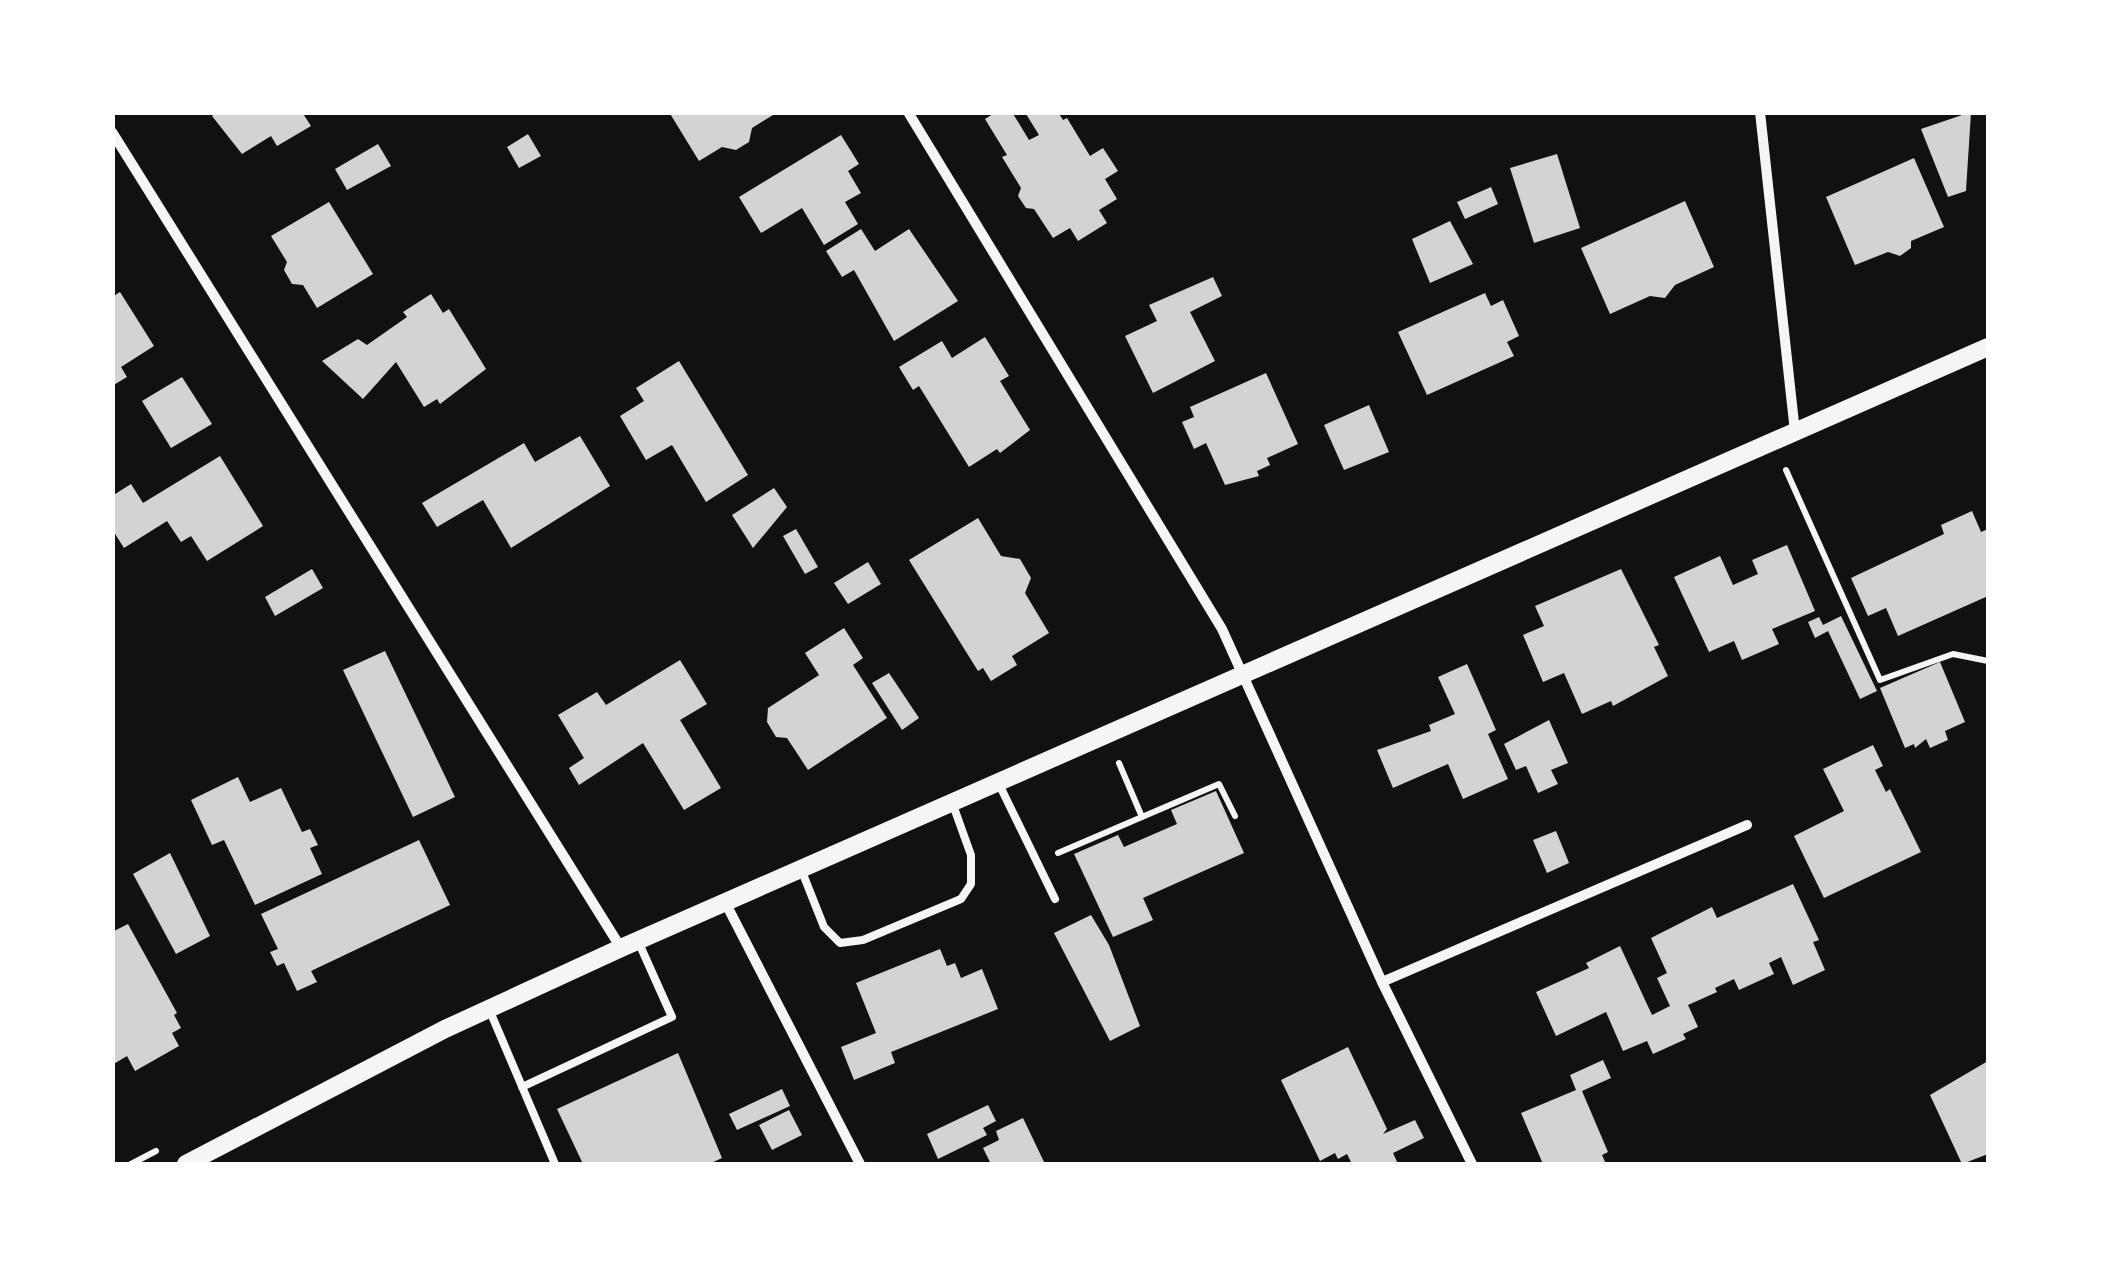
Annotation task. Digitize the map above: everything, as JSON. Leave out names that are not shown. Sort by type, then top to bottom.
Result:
[{"type":"street","points":[[1760,112],[1796,432]]},
{"type":"street","points":[[909,113],[1222,629],[1382,982],[1472,1164]]},
{"type":"street","points":[[112,132],[629,944]]},
{"type":"street","points":[[186,1164],[293,1105],[629,944],[1988,347]]},
{"type":"street","points":[[1382,982],[1747,824]]},
{"type":"street","points":[[725,902],[860,1164]]},
{"type":"lane","points":[[998,782],[1055,899]]},
{"type":"lane","points":[[801,868],[824,927],[840,943],[864,940],[961,900],[971,884],[971,854],[951,803]]},
{"type":"lane","points":[[522,1087],[672,1017],[629,944]]},
{"type":"lane","points":[[489,1008],[556,1164]]},
{"type":"path","points":[[1783,463],[1880,680],[1953,654],[1988,661]]},
{"type":"path","points":[[1117,758],[1142,817]]},
{"type":"path","points":[[1038,862],[1219,784],[1234,816]]},
{"type":"building","points":[[217,112],[302,112],[311,126],[277,146],[271,136],[242,154],[212,116]]},
{"type":"building","points":[[669,112],[778,112],[752,128],[749,142],[736,150],[722,147],[699,161]]},
{"type":"building","points":[[996,112],[1012,112],[1029,140],[1039,135],[1026,114],[1058,112],[1063,120],[1067,118],[1090,156],[1103,148],[1118,171],[1105,179],[1117,199],[1099,210],[1107,223],[1078,241],[1070,228],[1053,238],[1034,209],[1026,208],[1018,196],[1021,188],[1002,157],[1007,155],[985,119]]},
{"type":"building","points":[[1971,112],[1966,191],[1948,197],[1921,129]]},
{"type":"building","points":[[528,134],[541,156],[519,168],[507,147]]},
{"type":"building","points":[[841,135],[859,164],[848,171],[861,193],[845,202],[858,224],[824,245],[802,208],[761,233],[739,197]]},
{"type":"building","points":[[378,144],[391,166],[347,190],[335,169]]},
{"type":"building","points":[[1557,154],[1580,228],[1534,243],[1510,168]]},
{"type":"building","points":[[1914,158],[1944,227],[1911,241],[1911,248],[1900,256],[1888,252],[1855,265],[1826,197]]},
{"type":"building","points":[[1491,187],[1498,204],[1465,219],[1457,202]]},
{"type":"building","points":[[1685,201],[1714,267],[1675,285],[1665,298],[1650,296],[1610,314],[1581,248]]},
{"type":"building","points":[[329,202],[373,274],[317,308],[303,285],[292,284],[284,270],[287,262],[271,236]]},
{"type":"building","points":[[1450,221],[1473,264],[1430,283],[1412,239]]},
{"type":"building","points":[[861,229],[875,251],[909,229],[958,301],[894,341],[854,270],[842,277],[826,251]]},
{"type":"building","points":[[1213,277],[1222,296],[1190,312],[1215,361],[1153,393],[1125,336],[1157,321],[1149,305]]},
{"type":"building","points":[[120,292],[154,346],[121,367],[127,377],[112,386],[112,297]]},
{"type":"building","points":[[1485,293],[1491,306],[1503,300],[1519,336],[1507,342],[1514,356],[1427,395],[1398,332]]},
{"type":"building","points":[[431,294],[443,313],[449,309],[486,369],[440,404],[437,399],[424,407],[396,362],[363,399],[322,361],[358,339],[367,345],[407,317],[403,312]]},
{"type":"building","points":[[985,337],[1009,376],[1000,381],[1030,430],[1000,453],[997,449],[969,467],[919,386],[913,390],[899,367],[942,341],[952,358]]},
{"type":"building","points":[[679,361],[748,475],[706,502],[672,445],[646,460],[620,416],[644,401],[636,388]]},
{"type":"building","points":[[1266,373],[1298,444],[1267,458],[1270,465],[1257,471],[1259,476],[1225,485],[1206,443],[1194,449],[1182,422],[1194,417],[1190,407]]},
{"type":"building","points":[[182,377],[212,424],[171,448],[142,401]]},
{"type":"building","points":[[1369,405],[1389,452],[1344,470],[1324,425]]},
{"type":"building","points":[[580,436],[610,486],[511,548],[483,500],[437,527],[422,503],[524,443],[535,462]]},
{"type":"building","points":[[220,456],[263,526],[207,561],[191,536],[181,542],[167,521],[124,548],[112,529],[112,496],[131,484],[143,503]]},
{"type":"building","points":[[774,488],[787,507],[753,548],[732,515]]},
{"type":"building","points":[[1972,511],[1981,532],[1988,529],[1988,596],[1898,636],[1886,608],[1868,616],[1851,578],[1944,534],[1941,525]]},
{"type":"building","points":[[978,518],[1001,556],[1020,559],[1031,578],[1025,593],[1049,633],[1012,656],[1017,665],[991,681],[983,668],[978,671],[909,560]]},
{"type":"building","points":[[796,529],[818,567],[805,574],[783,536]]},
{"type":"building","points":[[1787,545],[1815,611],[1772,629],[1779,644],[1742,660],[1734,641],[1709,652],[1674,577],[1720,556],[1733,585],[1758,574],[1752,560]]},
{"type":"building","points":[[868,562],[881,584],[848,604],[834,583]]},
{"type":"building","points":[[312,569],[323,588],[275,616],[265,597]]},
{"type":"building","points":[[1621,569],[1659,645],[1654,647],[1668,676],[1613,706],[1611,701],[1582,714],[1564,673],[1543,682],[1523,635],[1544,626],[1535,606]]},
{"type":"building","points":[[1841,616],[1877,691],[1860,699],[1828,631],[1815,638],[1808,622],[1819,617],[1823,625]]},
{"type":"building","points":[[844,628],[863,658],[853,665],[887,718],[808,770],[787,738],[776,737],[767,722],[768,708],[819,675],[805,653]]},
{"type":"building","points":[[385,651],[455,797],[413,817],[343,670]]},
{"type":"building","points":[[680,660],[707,704],[680,720],[721,788],[684,810],[643,743],[579,785],[569,768],[584,758],[558,715],[597,692],[606,705]]},
{"type":"building","points":[[1940,662],[1965,722],[1945,731],[1948,740],[1930,748],[1926,739],[1915,748],[1914,744],[1905,748],[1880,688]]},
{"type":"building","points":[[1467,664],[1496,730],[1488,734],[1508,779],[1463,799],[1448,764],[1393,788],[1377,750],[1431,731],[1429,725],[1455,714],[1438,677]]},
{"type":"building","points":[[889,673],[919,718],[902,730],[872,683]]},
{"type":"building","points":[[1549,720],[1568,763],[1551,770],[1558,784],[1538,793],[1526,766],[1516,770],[1504,744]]},
{"type":"building","points":[[1873,745],[1883,766],[1875,770],[1886,792],[1890,789],[1921,852],[1824,898],[1794,836],[1844,811],[1823,769]]},
{"type":"building","points":[[238,777],[250,802],[281,788],[302,832],[310,829],[318,845],[310,848],[322,874],[255,905],[224,840],[212,845],[191,800]]},
{"type":"building","points":[[1216,791],[1244,853],[1143,898],[1153,920],[1113,937],[1074,854],[1118,835],[1124,847],[1177,824],[1171,810]]},
{"type":"building","points":[[1556,831],[1569,863],[1547,873],[1533,840]]},
{"type":"building","points":[[419,840],[450,905],[311,971],[317,982],[297,991],[284,963],[277,966],[270,952],[278,949],[261,914]]},
{"type":"building","points":[[170,853],[210,936],[176,954],[133,874]]},
{"type":"building","points":[[1793,884],[1819,940],[1813,942],[1825,970],[1793,985],[1781,957],[1769,963],[1774,974],[1739,990],[1734,979],[1715,988],[1717,992],[1688,1005],[1698,1027],[1683,1034],[1686,1039],[1653,1054],[1647,1041],[1623,1051],[1606,1012],[1556,1036],[1536,992],[1589,968],[1586,963],[1620,946],[1652,1015],[1670,1006],[1657,978],[1667,973],[1651,938],[1712,907],[1717,918]]},
{"type":"building","points":[[1091,915],[1109,945],[1140,1026],[1110,1041],[1054,933]]},
{"type":"building","points":[[128,924],[177,1013],[174,1015],[181,1028],[172,1033],[179,1046],[135,1071],[127,1056],[112,1065],[112,932]]},
{"type":"building","points":[[940,949],[947,966],[955,963],[961,978],[982,969],[998,1009],[891,1052],[895,1063],[854,1080],[841,1047],[876,1033],[856,983]]},
{"type":"building","points":[[1348,1047],[1387,1129],[1383,1134],[1415,1120],[1424,1138],[1393,1153],[1398,1164],[1352,1164],[1347,1154],[1338,1159],[1335,1153],[1320,1161],[1281,1080]]},
{"type":"building","points":[[678,1053],[722,1158],[709,1164],[583,1164],[557,1109]]},
{"type":"building","points":[[1603,1060],[1611,1078],[1582,1091],[1608,1152],[1602,1155],[1606,1164],[1543,1164],[1521,1113],[1576,1090],[1570,1075]]},
{"type":"building","points":[[1988,1061],[1988,1154],[1962,1164],[1930,1095]]},
{"type":"building","points":[[782,1089],[790,1106],[737,1130],[729,1114]]},
{"type":"building","points":[[988,1105],[996,1121],[983,1128],[987,1135],[938,1159],[927,1134]]},
{"type":"building","points":[[789,1110],[802,1135],[772,1150],[759,1125]]},
{"type":"building","points":[[1023,1118],[1045,1164],[991,1164],[983,1148],[999,1140],[996,1131]]}]
